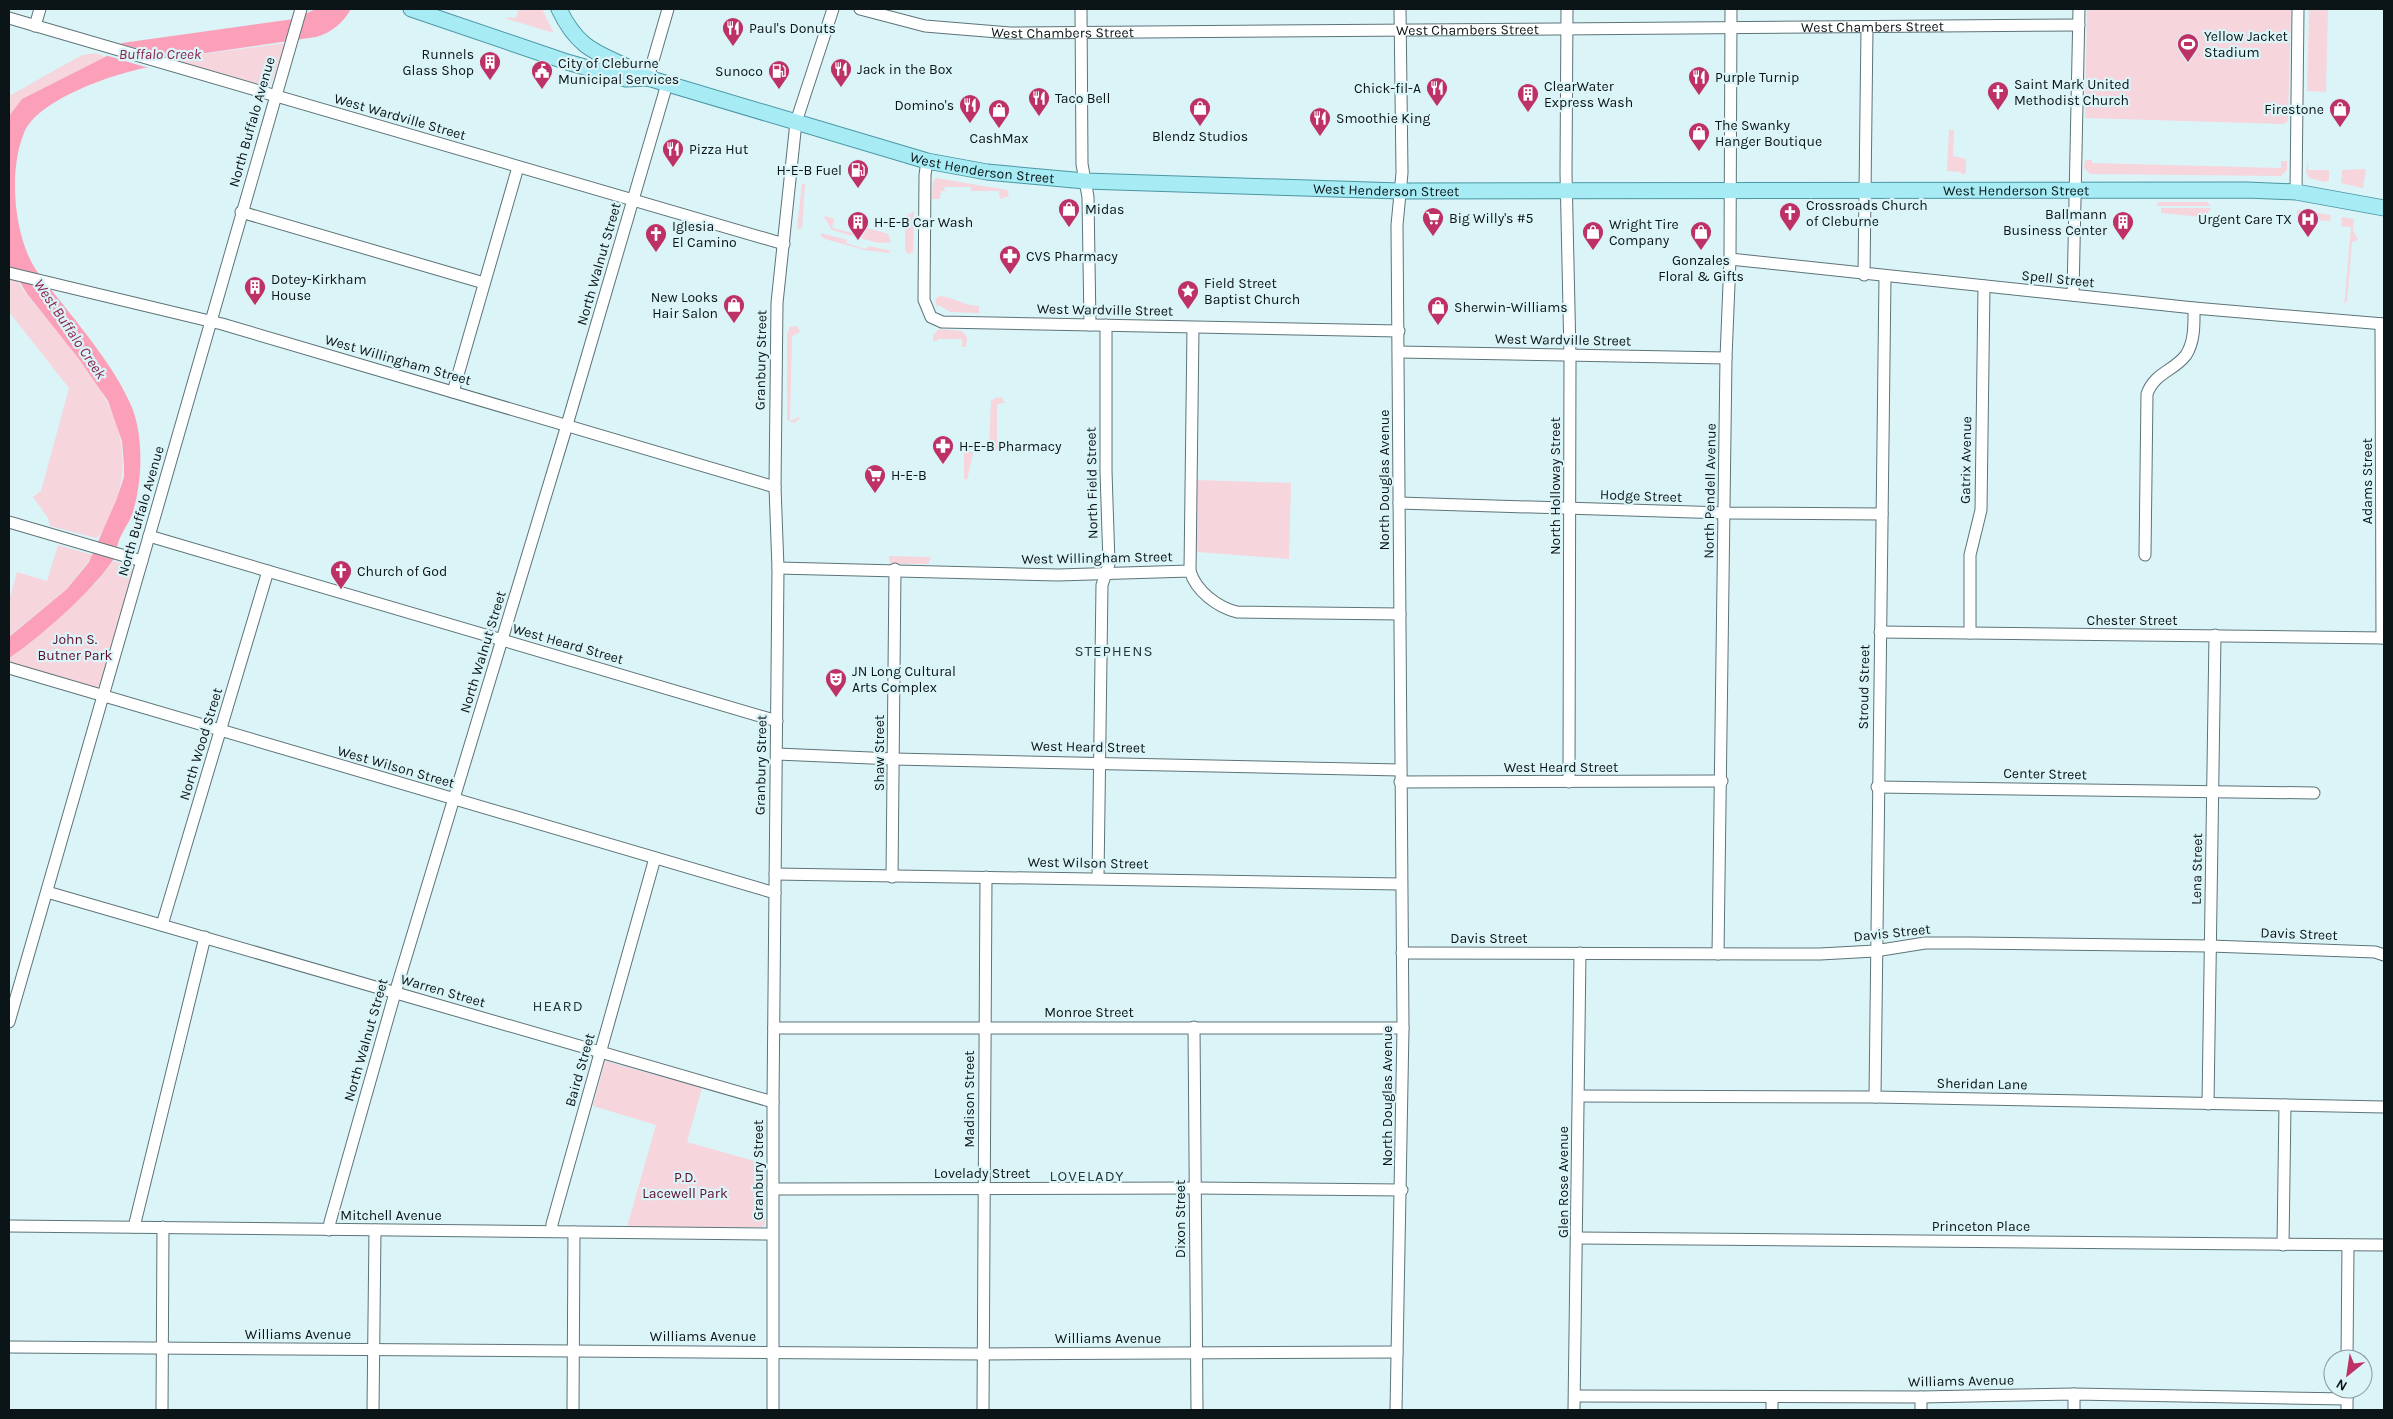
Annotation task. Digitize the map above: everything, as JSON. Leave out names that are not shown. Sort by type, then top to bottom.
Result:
[{"type":"main road","name":"West Henderson Street","points":[[410,9],[567,62],[626,79],[648,78],[927,161],[996,173],[1085,181],[1400,191],[1865,188],[2219,189],[2296,192],[2384,208]]},
{"type":"main road","points":[[559,9],[570,28],[584,46],[608,59],[628,66],[648,78]]},
{"type":"street","points":[[35,26],[40,9]]},
{"type":"street","points":[[648,78],[668,9]]},
{"type":"street","name":"Granbury Street","points":[[773,1410],[772,1234],[778,568],[775,488],[776,319],[796,122],[833,9]]},
{"type":"street","name":"West Chambers Street","points":[[860,9],[925,26],[977,32],[1867,28],[2079,25]]},
{"type":"street","points":[[1081,9],[1082,164],[1088,197],[1090,325]]},
{"type":"street","name":"North Douglas Avenue","points":[[1396,1410],[1402,1190],[1403,1028],[1397,225],[1402,173],[1400,9]]},
{"type":"street","name":"North Holloway Street","points":[[1567,9],[1567,189],[1570,355],[1569,782]]},
{"type":"street","name":"North Pendell Avenue","points":[[1718,954],[1722,782],[1726,358],[1730,259],[1731,9]]},
{"type":"street","points":[[2073,295],[2079,9]]},
{"type":"street","points":[[2296,192],[2298,9]]},
{"type":"street","name":"North Buffalo Avenue","points":[[9,1022],[104,696],[241,212],[300,13]]},
{"type":"street","name":"West Wardville Street","points":[[9,18],[784,244]]},
{"type":"street","points":[[1864,275],[1867,28]]},
{"type":"street","name":"North Walnut Street","points":[[329,1230],[332,1212],[395,993],[503,641],[667,84]]},
{"type":"street","name":"West Wardville Street","points":[[927,161],[925,174],[924,300],[931,317],[942,322],[1399,331]]},
{"type":"street","points":[[453,392],[518,167]]},
{"type":"street","points":[[241,212],[484,283]]},
{"type":"street","name":"Spell Street","points":[[1730,259],[1864,275],[2194,308],[2383,324]]},
{"type":"street","name":"West Willingham Street","points":[[9,273],[210,321],[775,488]]},
{"type":"street","name":"Stroud Street","points":[[1874,1097],[1885,277]]},
{"type":"street","name":"Gatrix Avenue","points":[[1970,633],[1970,555],[1981,510],[1984,286]]},
{"type":"street","points":[[2145,555],[2147,394],[2159,375],[2180,361],[2189,349],[2194,328],[2194,308]]},
{"type":"street","name":"Adams Street","points":[[2383,324],[2383,638]]},
{"type":"street","name":"North Field Street","points":[[1098,878],[1102,585],[1109,564],[1106,470],[1106,325]]},
{"type":"street","points":[[1190,572],[1193,328]]},
{"type":"street","name":"West Wardville Street","points":[[1399,352],[1726,358]]},
{"type":"street","name":"Hodge Street","points":[[1399,503],[1725,513],[1882,514]]},
{"type":"street","points":[[9,522],[142,561]]},
{"type":"street","name":"West Heard Street","points":[[149,536],[777,721]]},
{"type":"street","name":"West Willingham Street","points":[[778,568],[895,570],[906,573],[1190,572],[1192,580],[1214,601],[1225,609],[1237,612],[1400,614]]},
{"type":"street","name":"Shaw Street","points":[[892,877],[895,570]]},
{"type":"street","name":"North Wood Street","points":[[162,925],[268,571]]},
{"type":"street","name":"Chester Street","points":[[1880,632],[2383,638]]},
{"type":"street","name":"Lena Street","points":[[2208,1104],[2215,635]]},
{"type":"street","name":"West Wilson Street","points":[[9,668],[454,800],[775,892]]},
{"type":"street","name":"West Heard Street","points":[[777,754],[894,759],[1400,770]]},
{"type":"street","name":"West Heard Street","points":[[1400,782],[1722,782]]},
{"type":"street","name":"Center Street","points":[[1877,787],[2314,793]]},
{"type":"street","name":"Baird Street","points":[[552,1232],[552,1224],[655,858]]},
{"type":"street","name":"West Wilson Street","points":[[775,874],[1401,884]]},
{"type":"street","name":"Madison Street","points":[[983,1410],[986,877]]},
{"type":"street","name":"Warren Street","points":[[47,892],[773,1102]]},
{"type":"street","points":[[134,1227],[134,1218],[204,937]]},
{"type":"street","name":"Davis Street","points":[[1402,953],[1820,954],[1875,951],[1925,943],[2210,946],[2375,952],[2384,955]]},
{"type":"street","name":"Glen Rose Avenue","points":[[1574,1410],[1578,1238],[1580,953]]},
{"type":"street","name":"Dixon Street","points":[[1194,1027],[1197,1410]]},
{"type":"street","name":"Monroe Street","points":[[774,1028],[1403,1028]]},
{"type":"street","name":"Sheridan Lane","points":[[1579,1096],[1874,1097],[2384,1107]]},
{"type":"street","points":[[2282,1245],[2285,1105]]},
{"type":"street","name":"Lovelady Street","points":[[773,1189],[1195,1188],[1402,1190]]},
{"type":"street","name":"Mitchell Avenue","points":[[9,1226],[772,1234]]},
{"type":"street","points":[[162,1410],[163,1227]]},
{"type":"street","points":[[373,1410],[374,1230]]},
{"type":"street","points":[[573,1410],[574,1232]]},
{"type":"street","name":"Princeton Place","points":[[1578,1238],[2384,1245]]},
{"type":"street","points":[[2347,1349],[2348,1245]]},
{"type":"street","name":"Williams Avenue","points":[[9,1347],[983,1354],[1397,1352]]},
{"type":"street","points":[[2074,1394],[2074,1410]]},
{"type":"street","name":"Williams Avenue","points":[[1574,1396],[1921,1397],[2074,1394],[2347,1400]]},
{"type":"street","points":[[1772,1397],[1772,1410]]},
{"type":"street","points":[[1921,1397],[1922,1410]]},
{"type":"green space","points":[[519,9],[542,9],[554,33],[507,19],[508,17],[516,18]]},
{"type":"green space","name":"Yellow Jacket Stadium","points":[[2087,9],[2291,9],[2288,121],[2283,124],[2085,118]]},
{"type":"green space","points":[[2309,9],[2328,9],[2326,92],[2307,91]]},
{"type":"green space","points":[[286,43],[271,83],[267,86],[175,61],[178,57]]},
{"type":"green space","points":[[96,53],[105,57],[22,99],[9,116],[9,96],[82,55]]},
{"type":"green space","points":[[1949,130],[1954,130],[1953,156],[1966,159],[1966,172],[1963,175],[1960,172],[1947,171]]},
{"type":"green space","points":[[2308,159],[2308,170],[2329,170],[2329,180],[2326,182],[2309,178],[2306,172]]},
{"type":"green space","points":[[2085,160],[2092,160],[2092,163],[2281,168],[2281,161],[2287,161],[2287,170],[2281,176],[2090,174],[2084,168]]},
{"type":"green space","points":[[2366,169],[2363,188],[2341,183],[2342,170]]},
{"type":"green space","points":[[936,178],[1007,190],[1009,196],[1000,199],[999,191],[971,191],[971,187],[944,187],[945,191],[941,191],[940,199],[932,199],[933,181]]},
{"type":"green space","points":[[802,183],[805,184],[802,228],[797,229]]},
{"type":"green space","points":[[2159,202],[2207,202],[2211,206],[2156,206]]},
{"type":"green space","points":[[2161,208],[2211,208],[2206,216],[2202,217],[2161,213]]},
{"type":"green space","points":[[2297,210],[2331,215],[2330,221],[2299,219],[2297,221]]},
{"type":"green space","points":[[914,211],[913,252],[908,254],[905,250],[905,217]]},
{"type":"green space","points":[[824,217],[834,219],[832,228],[857,234],[861,226],[888,234],[891,242],[878,243],[832,230]]},
{"type":"green space","points":[[2342,217],[2354,219],[2353,230],[2358,240],[2352,242],[2347,302],[2345,302],[2344,308],[2351,227],[2341,226]]},
{"type":"green space","points":[[821,233],[847,240],[846,243],[865,249],[869,246],[891,251],[889,253],[865,250],[825,239],[821,236]]},
{"type":"green space","points":[[9,279],[17,281],[77,355],[95,381],[110,408],[120,436],[123,466],[117,498],[106,525],[96,538],[50,526],[48,518],[33,497],[41,491],[69,388],[9,312]]},
{"type":"green space","points":[[939,296],[979,306],[979,313],[950,312],[939,305],[937,307],[935,300]]},
{"type":"green space","points":[[797,326],[800,332],[792,336],[790,421],[799,417],[799,419],[794,423],[787,420],[787,335],[790,327]]},
{"type":"green space","points":[[939,329],[962,331],[967,337],[966,347],[962,347],[962,339],[938,339],[933,341],[933,335]]},
{"type":"green space","points":[[1001,397],[1005,403],[997,404],[997,450],[993,450],[989,445],[991,401]]},
{"type":"green space","points":[[967,449],[973,453],[967,480],[964,478],[964,452]]},
{"type":"green space","points":[[1195,480],[1291,483],[1289,559],[1197,552],[1194,546]]},
{"type":"green space","points":[[58,545],[93,555],[67,589],[9,636],[9,601],[17,572],[47,581]]},
{"type":"green space","points":[[889,556],[931,557],[928,564],[890,564]]},
{"type":"green space","name":"John S. Butner Park","points":[[113,561],[130,566],[133,570],[100,686],[94,688],[9,662],[9,658],[96,583]]},
{"type":"green space","name":"P.D. Lacewell Park","points":[[605,1061],[702,1088],[687,1142],[765,1164],[765,1224],[763,1227],[627,1227],[656,1125],[593,1106]]},
{"type":"water","name":"Buffalo Creek","points":[[316,9],[351,9],[336,27],[316,37],[178,57],[171,73],[145,68],[114,76],[77,90],[44,110],[32,121],[24,133],[19,148],[15,184],[18,222],[23,240],[36,270],[89,338],[125,392],[137,422],[140,476],[132,515],[120,538],[113,560],[90,588],[63,614],[35,639],[9,658],[9,637],[67,589],[89,562],[116,501],[124,477],[124,465],[122,441],[108,401],[79,359],[28,295],[9,265],[9,116],[22,99],[105,57],[122,43],[294,19]]},
{"type":"pier","points":[[121,44],[176,59],[172,75],[105,55]]},
{"type":"place","name":"Paul's Donuts","points":[[733,47]]},
{"type":"place","name":"Yellow Jacket Stadium","points":[[2188,63]]},
{"type":"place","name":"Runnels Glass Shop","points":[[490,81]]},
{"type":"place","name":"Jack in the Box","points":[[841,88]]},
{"type":"place","name":"City of Cleburne Municipal Services","points":[[542,90]]},
{"type":"place","name":"Sunoco","points":[[779,90]]},
{"type":"place","name":"Purple Turnip","points":[[1699,96]]},
{"type":"place","name":"Chick-fil-A","points":[[1437,107]]},
{"type":"place","name":"Saint Mark United Methodist Church","points":[[1998,111]]},
{"type":"place","name":"ClearWater Express Wash","points":[[1528,113]]},
{"type":"place","name":"Taco Bell","points":[[1039,117]]},
{"type":"place","name":"Domino's","points":[[970,124]]},
{"type":"place","name":"Blendz Studios","points":[[1200,127]]},
{"type":"place","name":"Firestone","points":[[2340,128]]},
{"type":"place","name":"CashMax","points":[[999,129]]},
{"type":"place","name":"Smoothie King","points":[[1320,137]]},
{"type":"place","name":"The Swanky Hanger Boutique","points":[[1699,152]]},
{"type":"place","name":"Pizza Hut","points":[[673,168]]},
{"type":"place","name":"H-E-B Fuel","points":[[858,189]]},
{"type":"place","name":"Midas","points":[[1069,228]]},
{"type":"place","name":"Crossroads Church of Cleburne","points":[[1790,232]]},
{"type":"place","name":"Big Willy's #5","points":[[1433,237]]},
{"type":"place","name":"Urgent Care TX","points":[[2308,238]]},
{"type":"place","name":"H-E-B Car Wash","points":[[858,241]]},
{"type":"place","name":"Ballmann Business Center","points":[[2123,241]]},
{"type":"place","name":"Wright Tire Company","points":[[1593,251]]},
{"type":"place","name":"Gonzales Floral & Gifts","points":[[1701,251]]},
{"type":"place","name":"Iglesia El Camino","points":[[656,253]]},
{"type":"place","name":"CVS Pharmacy","points":[[1010,275]]},
{"type":"place","name":"Dotey-Kirkham House","points":[[255,306]]},
{"type":"place","name":"Field Street Baptist Church","points":[[1188,310]]},
{"type":"place","name":"New Looks Hair Salon","points":[[734,324]]},
{"type":"place","name":"Sherwin-Williams","points":[[1438,326]]},
{"type":"place","name":"H-E-B Pharmacy","points":[[943,465]]},
{"type":"place","name":"H-E-B","points":[[875,494]]},
{"type":"place","name":"Church of God","points":[[341,590]]},
{"type":"place","name":"JN Long Cultural Arts Complex","points":[[836,698]]},
{"type":"district","name":"STEPHENS","points":[[1114,651]]},
{"type":"district","name":"HEARD","points":[[558,1006]]},
{"type":"district","name":"LOVELADY","points":[[1087,1176]]},
{"type":"water label","name":"West Buffalo Creek","points":[[70,329]]}]
